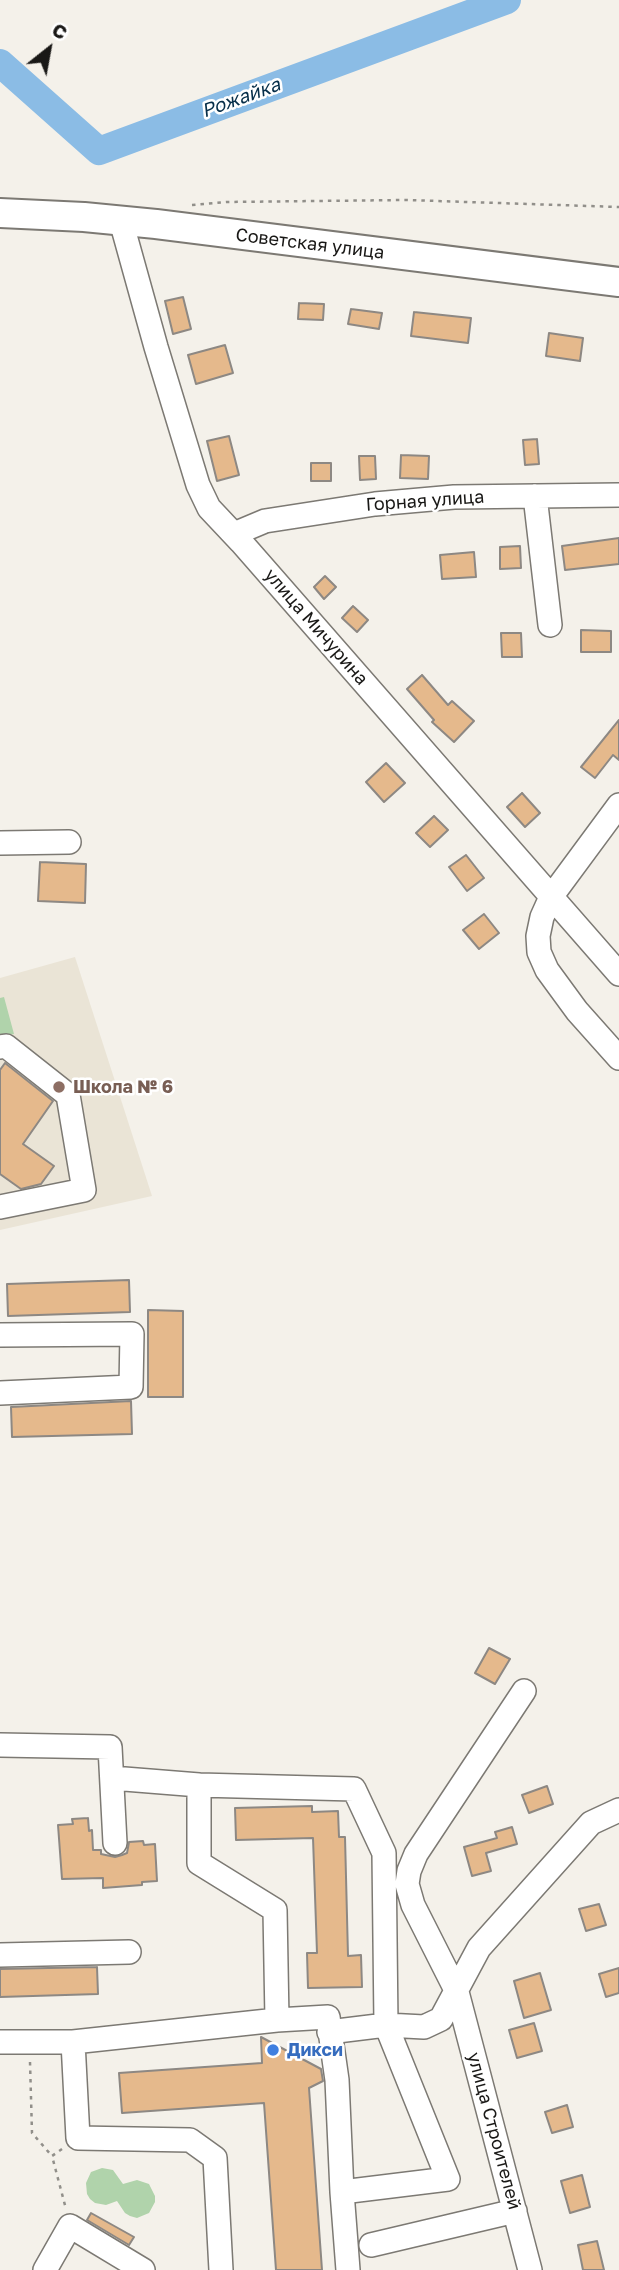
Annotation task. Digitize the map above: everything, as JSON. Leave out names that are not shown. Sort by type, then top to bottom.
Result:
[{"type":"main road","name":"Советская улица","points":[[0,214],[121,220],[619,282]]},
{"type":"street","name":"улица Мичурина","points":[[121,220],[156,347],[202,495],[214,514],[619,974]]},
{"type":"street","name":"Горная улица","points":[[234,534],[265,521],[358,506],[446,498],[619,495]]},
{"type":"street","points":[[535,496],[550,625]]},
{"type":"street","points":[[619,805],[551,897],[538,936],[543,962],[577,1012],[619,1058]]},
{"type":"street","points":[[0,842],[69,842]]},
{"type":"street","points":[[0,1047],[6,1046],[68,1095],[84,1190],[0,1207]]},
{"type":"street","points":[[0,1335],[132,1334],[131,1387],[0,1393]]},
{"type":"street","name":"улица Строителей","points":[[524,1691],[416,1854],[407,1884],[413,1905],[457,1992],[530,2270]]},
{"type":"street","points":[[0,1745],[110,1747],[115,1843]]},
{"type":"street","points":[[112,1778],[199,1785],[354,1789],[384,1853],[386,2025],[448,2179],[342,2192]]},
{"type":"street","points":[[199,1785],[199,1863],[275,1910],[277,2020]]},
{"type":"street","points":[[329,2032],[386,2025],[424,2027],[441,2019],[479,1948],[591,1823],[618,1813]]},
{"type":"street","points":[[0,1955],[129,1952]]},
{"type":"street","points":[[0,2042],[73,2042],[328,2017],[337,2080],[348,2270]]},
{"type":"street","points":[[73,2042],[78,2138],[190,2140],[215,2158],[221,2270]]},
{"type":"street","points":[[371,2245],[515,2211]]},
{"type":"street","points":[[45,2270],[70,2226],[143,2270]]},
{"type":"path","points":[[182,206],[226,202],[407,200],[619,207]]},
{"type":"path","points":[[29,2042],[32,2133],[52,2156],[70,2226]]},
{"type":"path","points":[[52,2156],[78,2138]]},
{"type":"shaded area","name":"Школа № 6","points":[[75,957],[152,1196],[0,1230],[0,978]]},
{"type":"green space","points":[[4,997],[14,1034],[0,1037],[0,998]]},
{"type":"green space","points":[[102,2168],[113,2170],[123,2184],[137,2180],[149,2184],[155,2202],[149,2213],[137,2218],[125,2213],[117,2201],[106,2205],[90,2199],[86,2183],[91,2172]]},
{"type":"building","points":[[183,297],[191,329],[173,334],[165,301]]},
{"type":"building","points":[[299,303],[324,304],[323,320],[298,319]]},
{"type":"building","points":[[351,309],[382,313],[379,329],[348,324]]},
{"type":"building","points":[[414,312],[471,318],[468,343],[411,336]]},
{"type":"building","points":[[549,333],[583,338],[580,361],[546,356]]},
{"type":"building","points":[[225,345],[233,373],[196,384],[188,355]]},
{"type":"building","points":[[229,436],[239,475],[217,481],[207,441]]},
{"type":"building","points":[[537,439],[539,464],[525,465],[523,440]]},
{"type":"building","points":[[401,455],[429,456],[428,479],[400,478]]},
{"type":"building","points":[[359,456],[375,456],[376,479],[360,480]]},
{"type":"building","points":[[311,463],[331,463],[331,481],[311,481]]},
{"type":"building","points":[[619,538],[619,564],[565,570],[562,546]]},
{"type":"building","points":[[520,546],[521,568],[500,569],[500,547]]},
{"type":"building","points":[[474,552],[476,577],[442,579],[440,555]]},
{"type":"building","points":[[325,576],[336,587],[324,599],[314,587]]},
{"type":"building","points":[[353,606],[368,620],[357,632],[342,618]]},
{"type":"building","points":[[581,630],[611,631],[611,652],[581,652]]},
{"type":"building","points":[[501,633],[521,633],[522,657],[502,657]]},
{"type":"building","points":[[422,675],[448,705],[452,701],[474,721],[454,742],[432,722],[434,720],[407,689]]},
{"type":"building","points":[[619,720],[619,760],[613,755],[595,778],[581,767]]},
{"type":"building","points":[[386,763],[405,783],[384,802],[366,782]]},
{"type":"building","points":[[522,793],[540,813],[525,827],[507,807]]},
{"type":"building","points":[[434,816],[448,830],[430,847],[416,833]]},
{"type":"building","points":[[466,855],[484,878],[467,891],[449,867]]},
{"type":"building","points":[[40,862],[86,864],[85,903],[38,901]]},
{"type":"building","points":[[484,914],[499,933],[479,949],[463,930]]},
{"type":"building","points":[[5,1063],[53,1101],[23,1144],[54,1166],[41,1184],[21,1189],[0,1174],[0,1070]]},
{"type":"building","points":[[129,1280],[130,1312],[8,1316],[7,1284]]},
{"type":"building","points":[[148,1310],[183,1311],[183,1397],[148,1397]]},
{"type":"building","points":[[131,1401],[132,1434],[12,1437],[11,1407]]},
{"type":"building","points":[[489,1648],[510,1659],[495,1684],[475,1673]]},
{"type":"building","points":[[547,1786],[553,1804],[529,1813],[522,1795]]},
{"type":"building","points":[[312,1806],[312,1812],[338,1811],[339,1837],[345,1837],[348,1956],[361,1955],[362,1987],[308,1988],[307,1953],[317,1953],[313,1838],[236,1840],[235,1808]]},
{"type":"building","points":[[88,1818],[93,1850],[101,1850],[101,1854],[115,1857],[127,1853],[129,1842],[155,1844],[157,1881],[103,1888],[103,1878],[62,1879],[58,1825],[73,1824],[72,1819]]},
{"type":"building","points":[[512,1827],[517,1844],[486,1853],[491,1871],[472,1876],[464,1847],[497,1838],[495,1832]]},
{"type":"building","points":[[599,1904],[606,1925],[586,1931],[579,1909]]},
{"type":"building","points":[[97,1967],[98,1994],[0,1997],[0,1969]]},
{"type":"building","points":[[619,1968],[619,1993],[606,1997],[599,1974]]},
{"type":"building","points":[[540,1973],[551,2010],[524,2018],[514,1981]]},
{"type":"building","points":[[534,2023],[542,2051],[517,2058],[509,2030]]},
{"type":"building","points":[[261,2037],[321,2069],[323,2081],[309,2088],[322,2270],[276,2270],[264,2103],[122,2113],[119,2073],[262,2063]]},
{"type":"building","points":[[567,2105],[573,2127],[552,2133],[545,2112]]},
{"type":"building","points":[[582,2175],[590,2207],[570,2213],[561,2181]]},
{"type":"building","points":[[91,2213],[134,2237],[129,2245],[87,2220]]},
{"type":"building","points":[[597,2241],[604,2270],[583,2270],[578,2245]]},
{"type":"waterway","name":"Рожайка","points":[[0,63],[99,151],[507,0]]},
{"type":"place","name":"Школа № 6","points":[[59,1087]]},
{"type":"place","name":"Дикси","points":[[273,2050]]}]
